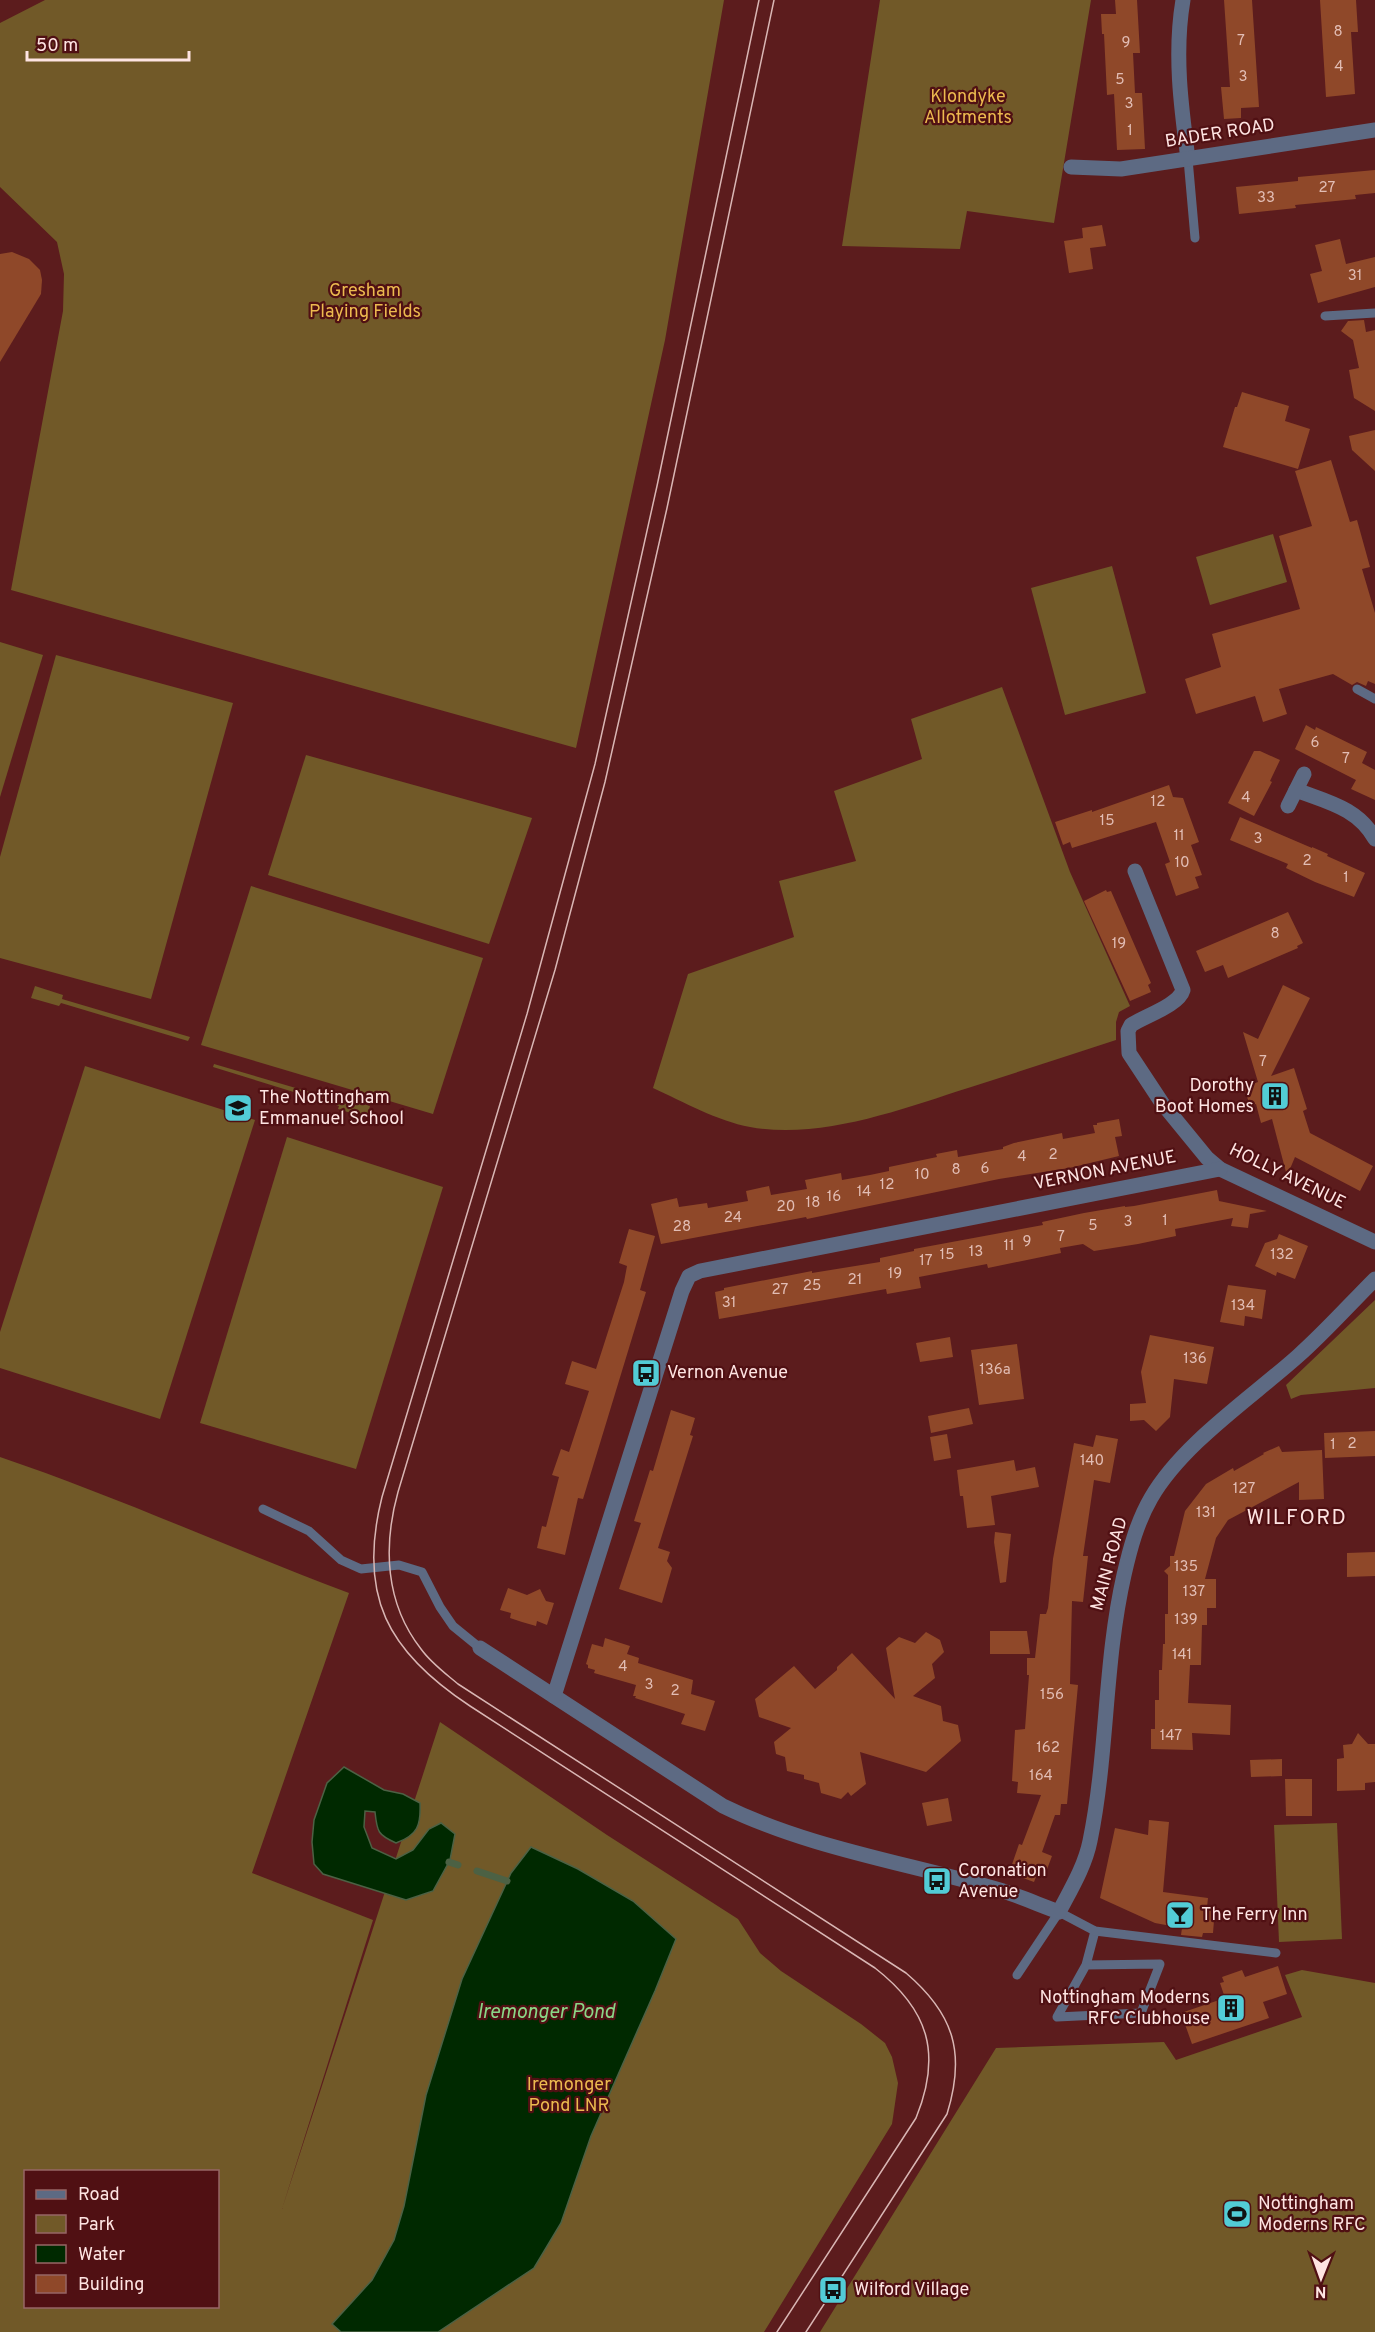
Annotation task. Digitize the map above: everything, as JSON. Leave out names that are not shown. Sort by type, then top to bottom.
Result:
[{"type":"street","points":[[1183,0],[1178,58],[1188,159]]},
{"type":"street","name":"BADER ROAD","points":[[1071,167],[1121,169],[1375,130]]},
{"type":"street","points":[[1288,806],[1304,774]]},
{"type":"street","points":[[1296,790],[1356,815],[1369,828],[1375,839]]},
{"type":"street","name":"HOLLY AVENUE","points":[[1135,871],[1183,990],[1181,996],[1175,1001],[1131,1025],[1128,1031],[1129,1053],[1162,1103],[1207,1158],[1220,1169],[1375,1242]]},
{"type":"street","name":"VERNON AVENUE","points":[[554,1696],[682,1291],[689,1276],[711,1269],[1220,1169]]},
{"type":"street","name":"MAIN ROAD","points":[[1059,1912],[1090,1843],[1098,1785],[1110,1647],[1117,1607],[1138,1525],[1151,1498],[1166,1476],[1204,1437],[1300,1354],[1375,1279]]},
{"type":"street","points":[[480,1648],[723,1806],[748,1818],[818,1843],[1004,1892],[1059,1912]]},
{"type":"lane","points":[[1188,159],[1195,238]]},
{"type":"lane","points":[[1325,316],[1375,313]]},
{"type":"lane","points":[[1357,688],[1375,699]]},
{"type":"lane","points":[[263,1509],[309,1531],[341,1560],[361,1569],[399,1565],[422,1572],[440,1607],[453,1626],[480,1648]]},
{"type":"lane","points":[[1017,1975],[1059,1912],[1095,1931],[1276,1953]]},
{"type":"lane","points":[[1086,1965],[1160,1964],[1141,2013],[1057,2017],[1086,1965],[1095,1931]]},
{"type":"green space","name":"Gresham Playing Fields","points":[[45,0],[724,0],[665,340],[576,748],[11,590],[63,311],[64,274],[57,242],[0,187],[0,23]]},
{"type":"green space","name":"Klondyke Allotments","points":[[880,0],[1091,0],[1054,223],[967,211],[960,249],[842,246]]},
{"type":"green space","points":[[1273,534],[1287,582],[1210,605],[1196,557]]},
{"type":"green space","points":[[1112,566],[1146,693],[1065,715],[1031,588]]},
{"type":"green space","points":[[0,642],[43,655],[0,797]]},
{"type":"green space","points":[[56,655],[233,703],[151,999],[0,958],[0,857]]},
{"type":"green space","points":[[1002,687],[1070,872],[1130,1006],[1119,1012],[1116,1022],[1116,1040],[889,1113],[833,1126],[805,1129],[777,1130],[738,1124],[653,1088],[688,974],[794,937],[779,881],[856,861],[834,791],[922,759],[911,719]]},
{"type":"green space","points":[[306,755],[532,818],[489,944],[268,875]]},
{"type":"green space","points":[[251,886],[483,958],[433,1114],[201,1045]]},
{"type":"green space","points":[[35,986],[63,995],[62,999],[190,1037],[188,1041],[61,1003],[59,1006],[31,998]]},
{"type":"green space","points":[[214,1064],[340,1101],[342,1098],[370,1106],[367,1118],[338,1109],[339,1106],[213,1067]]},
{"type":"green space","points":[[85,1066],[255,1120],[160,1419],[0,1368],[0,1332]]},
{"type":"green space","points":[[287,1137],[443,1187],[356,1469],[200,1423]]},
{"type":"green space","points":[[1375,1300],[1375,1388],[1301,1395],[1291,1399],[1286,1385]]},
{"type":"green space","name":"Iremonger Pond LNR","points":[[0,1457],[88,1489],[349,1593],[252,1873],[373,1920],[282,2209],[440,1722],[607,1835],[738,1919],[760,1953],[781,1971],[861,2024],[885,2043],[892,2057],[898,2083],[892,2124],[764,2332],[0,2332]]},
{"type":"green space","points":[[1337,1823],[1342,1939],[1279,1942],[1274,1825]]},
{"type":"green space","points":[[1302,1970],[1375,1983],[1375,2332],[820,2332],[996,2048],[1164,2042],[1176,2060],[1302,2017],[1285,1975]]},
{"type":"water","points":[[344,1767],[384,1790],[403,1794],[420,1803],[419,1823],[414,1833],[396,1843],[385,1838],[380,1832],[375,1812],[365,1811],[364,1827],[372,1848],[396,1859],[413,1850],[429,1829],[441,1823],[455,1834],[450,1860],[433,1891],[406,1900],[323,1874],[314,1864],[312,1842],[314,1820],[327,1783]]},
{"type":"water","name":"Iremonger Pond","points":[[531,1847],[578,1869],[633,1901],[676,1939],[591,2136],[561,2223],[534,2268],[438,2332],[341,2332],[332,2324],[372,2280],[394,2240],[404,2206],[426,2095],[462,1979],[511,1873]]},
{"type":"building","points":[[1115,0],[1137,0],[1140,53],[1133,53],[1135,93],[1142,93],[1145,149],[1117,150],[1114,94],[1107,95],[1101,14],[1116,14]]},
{"type":"building","points":[[1224,0],[1252,0],[1259,107],[1241,108],[1241,118],[1224,119],[1221,87],[1230,87]]},
{"type":"building","points":[[1320,0],[1356,0],[1358,32],[1351,32],[1355,94],[1326,97]]},
{"type":"building","points":[[1375,170],[1375,193],[1355,195],[1356,199],[1295,205],[1296,208],[1239,214],[1236,187],[1298,181],[1298,177]]},
{"type":"building","points":[[1102,225],[1106,246],[1090,248],[1093,269],[1069,273],[1064,241],[1083,238],[1082,228]]},
{"type":"building","points":[[1340,239],[1346,264],[1375,257],[1375,287],[1318,303],[1310,274],[1322,271],[1315,245]]},
{"type":"building","points":[[12,252],[29,259],[40,270],[41,294],[0,362],[0,254]]},
{"type":"building","points":[[1364,320],[1366,332],[1375,330],[1375,411],[1354,398],[1349,370],[1359,368],[1353,340],[1341,331],[1348,321]]},
{"type":"building","points":[[1242,392],[1289,406],[1285,421],[1310,429],[1298,469],[1223,447]]},
{"type":"building","points":[[1375,430],[1375,471],[1352,450],[1349,436]]},
{"type":"building","points":[[1331,460],[1350,522],[1357,520],[1370,567],[1362,569],[1375,613],[1375,684],[1368,681],[1366,686],[1357,682],[1352,685],[1333,674],[1279,689],[1287,714],[1263,722],[1255,696],[1196,714],[1185,679],[1221,667],[1212,634],[1300,609],[1279,536],[1312,526],[1295,471]]},
{"type":"building","points":[[1306,725],[1315,730],[1316,727],[1367,752],[1362,763],[1375,770],[1375,800],[1351,789],[1356,780],[1295,749]]},
{"type":"building","points":[[1254,751],[1260,751],[1280,760],[1270,781],[1272,782],[1254,816],[1228,803]]},
{"type":"building","points":[[1169,785],[1173,797],[1183,798],[1199,842],[1191,845],[1202,875],[1195,877],[1199,888],[1176,896],[1165,864],[1170,862],[1156,822],[1072,848],[1070,842],[1063,845],[1055,822],[1092,810],[1092,812]]},
{"type":"building","points":[[1240,817],[1328,854],[1327,856],[1365,873],[1354,897],[1315,882],[1286,868],[1288,864],[1230,840]]},
{"type":"building","points":[[1106,890],[1111,891],[1151,983],[1148,985],[1151,992],[1130,1001],[1084,901]]},
{"type":"building","points":[[1288,912],[1303,943],[1297,946],[1298,948],[1228,978],[1223,965],[1205,972],[1196,951]]},
{"type":"building","name":"Dorothy Boot Homes","points":[[1283,985],[1310,998],[1271,1076],[1294,1068],[1307,1109],[1303,1111],[1310,1133],[1373,1166],[1360,1191],[1295,1157],[1287,1176],[1272,1119],[1261,1123],[1256,1104],[1250,1106],[1244,1087],[1258,1082],[1243,1032],[1258,1039]]},
{"type":"building","points":[[1119,1119],[1122,1136],[1115,1137],[1119,1156],[1069,1168],[999,1179],[807,1219],[806,1217],[661,1244],[651,1204],[677,1198],[679,1207],[707,1203],[708,1208],[748,1201],[746,1191],[769,1186],[771,1195],[807,1189],[805,1180],[841,1173],[842,1180],[889,1171],[889,1167],[937,1157],[936,1154],[957,1150],[958,1157],[1003,1149],[1014,1143],[1062,1133],[1063,1139],[1095,1133],[1093,1125]]},
{"type":"building","points":[[1217,1190],[1219,1201],[1267,1211],[1250,1214],[1248,1228],[1231,1226],[1233,1218],[1175,1229],[1176,1236],[1138,1244],[1094,1251],[1083,1244],[1060,1248],[1061,1253],[988,1268],[987,1264],[919,1277],[921,1288],[887,1294],[886,1289],[719,1319],[715,1292],[724,1290],[724,1288],[812,1271],[812,1273],[880,1262],[880,1258],[914,1251],[914,1249],[1043,1225],[1042,1222],[1084,1213]]},
{"type":"building","points":[[629,1229],[655,1236],[640,1290],[646,1292],[583,1499],[578,1498],[565,1555],[537,1548],[542,1526],[546,1527],[559,1477],[552,1475],[561,1449],[569,1452],[589,1391],[565,1384],[572,1361],[596,1369],[624,1282],[627,1266],[619,1263]]},
{"type":"building","points":[[1279,1234],[1308,1246],[1295,1279],[1277,1272],[1276,1276],[1255,1266],[1265,1243],[1277,1239]]},
{"type":"building","points":[[1228,1285],[1266,1290],[1262,1319],[1245,1316],[1244,1326],[1220,1322]]},
{"type":"building","points":[[1150,1335],[1214,1347],[1207,1384],[1174,1379],[1170,1417],[1156,1431],[1144,1420],[1130,1421],[1130,1404],[1146,1403],[1141,1372]]},
{"type":"building","points":[[950,1337],[953,1357],[920,1362],[916,1343]]},
{"type":"building","points":[[1017,1344],[1024,1399],[979,1405],[971,1350]]},
{"type":"building","points":[[969,1408],[973,1424],[931,1433],[928,1416]]},
{"type":"building","points":[[671,1410],[695,1418],[690,1435],[693,1436],[658,1548],[670,1552],[667,1561],[672,1568],[662,1603],[619,1589],[641,1523],[634,1521],[650,1470],[653,1471]]},
{"type":"building","points":[[1375,1431],[1375,1456],[1325,1458],[1324,1433]]},
{"type":"building","points":[[947,1434],[951,1458],[934,1461],[930,1437]]},
{"type":"building","points":[[1096,1435],[1118,1439],[1110,1483],[1094,1480],[1083,1556],[1088,1556],[1083,1602],[1072,1601],[1070,1684],[1078,1685],[1067,1804],[1061,1804],[1060,1815],[1055,1815],[1042,1852],[1052,1856],[1046,1872],[1039,1869],[1034,1882],[1009,1873],[1041,1795],[1017,1793],[1018,1782],[1012,1781],[1015,1730],[1025,1729],[1029,1675],[1027,1675],[1027,1658],[1035,1658],[1040,1614],[1046,1614],[1048,1608],[1053,1559],[1074,1443],[1093,1447]]},
{"type":"building","points":[[1279,1446],[1282,1452],[1322,1450],[1324,1499],[1299,1500],[1299,1482],[1228,1520],[1216,1538],[1205,1579],[1216,1579],[1216,1608],[1207,1608],[1207,1625],[1202,1625],[1201,1665],[1190,1665],[1188,1703],[1231,1705],[1230,1735],[1192,1733],[1193,1750],[1151,1749],[1151,1729],[1155,1729],[1155,1700],[1159,1700],[1159,1670],[1162,1670],[1163,1644],[1165,1644],[1165,1614],[1168,1614],[1168,1575],[1164,1571],[1170,1566],[1170,1556],[1174,1556],[1185,1511],[1206,1484]]},
{"type":"building","points":[[1014,1460],[1016,1471],[1035,1467],[1039,1487],[991,1496],[995,1525],[967,1528],[957,1470]]},
{"type":"building","points":[[995,1532],[1011,1534],[1006,1582],[1000,1583],[994,1542]]},
{"type":"building","points":[[1375,1552],[1375,1576],[1347,1577],[1347,1553]]},
{"type":"building","points":[[508,1588],[527,1595],[540,1589],[546,1601],[554,1603],[547,1625],[537,1621],[536,1626],[522,1622],[510,1618],[511,1613],[500,1610]]},
{"type":"building","points":[[990,1631],[1027,1631],[1030,1654],[990,1654]]},
{"type":"building","points":[[926,1632],[940,1640],[944,1652],[932,1664],[935,1678],[913,1696],[941,1706],[943,1721],[958,1725],[961,1741],[926,1772],[860,1752],[866,1784],[851,1796],[848,1792],[841,1799],[821,1793],[819,1783],[804,1779],[804,1775],[787,1771],[785,1757],[776,1754],[774,1742],[791,1728],[759,1717],[755,1699],[794,1666],[815,1689],[852,1653],[895,1699],[886,1648],[899,1637],[915,1643]]},
{"type":"building","points":[[605,1638],[630,1646],[627,1654],[639,1658],[638,1663],[693,1680],[691,1694],[715,1701],[705,1731],[681,1724],[685,1714],[635,1698],[636,1696],[633,1696],[636,1685],[594,1673],[595,1670],[588,1668],[586,1664],[592,1644],[603,1647]]},
{"type":"building","points":[[1358,1733],[1368,1744],[1375,1744],[1375,1782],[1365,1783],[1365,1790],[1337,1791],[1337,1759],[1344,1758],[1343,1745],[1352,1744]]},
{"type":"building","points":[[1282,1759],[1282,1776],[1251,1777],[1250,1760]]},
{"type":"building","points":[[1285,1779],[1312,1779],[1312,1816],[1286,1816]]},
{"type":"building","points":[[948,1798],[952,1821],[927,1826],[922,1803]]},
{"type":"building","points":[[1149,1820],[1169,1822],[1163,1892],[1208,1898],[1207,1907],[1215,1908],[1213,1933],[1203,1933],[1202,1937],[1181,1935],[1182,1928],[1155,1923],[1100,1898],[1115,1828],[1148,1835]]},
{"type":"building","name":"Nottingham Moderns RFC Clubhouse","points":[[1278,1966],[1287,1994],[1263,2002],[1269,2018],[1192,2044],[1181,2013],[1225,1998],[1220,1983],[1224,1982],[1222,1977],[1242,1970],[1245,1977]]},
{"type":"waterway","points":[[449,1862],[458,1865]]},
{"type":"waterway","points":[[477,1871],[507,1881]]},
{"type":"tram line","points":[[759,0],[657,486],[595,764],[527,1014],[382,1497],[375,1532],[374,1564],[377,1592],[386,1618],[400,1642],[418,1664],[442,1686],[875,1968],[908,2000],[919,2017],[926,2035],[929,2053],[924,2095],[916,2118],[777,2332]]},
{"type":"tram line","points":[[774,0],[667,508],[605,782],[555,970],[398,1492],[393,1512],[389,1553],[390,1574],[400,1613],[421,1649],[443,1672],[458,1684],[906,1973],[922,1988],[945,2020],[952,2036],[955,2053],[953,2092],[947,2114],[806,2332]]},
{"type":"place","name":"Dorothy Boot Homes","points":[[1275,1096]]},
{"type":"place","name":"The Nottingham Emmanuel School","points":[[238,1108]]},
{"type":"place","name":"Vernon Avenue","points":[[646,1373]]},
{"type":"place","name":"Coronation Avenue","points":[[937,1881]]},
{"type":"place","name":"The Ferry Inn","points":[[1180,1915]]},
{"type":"place","name":"Nottingham Moderns RFC Clubhouse","points":[[1231,2008]]},
{"type":"place","name":"Nottingham Moderns RFC","points":[[1237,2214]]},
{"type":"place","name":"Wilford Village","points":[[833,2290]]},
{"type":"district","name":"WILFORD","points":[[1297,1518]]}]
